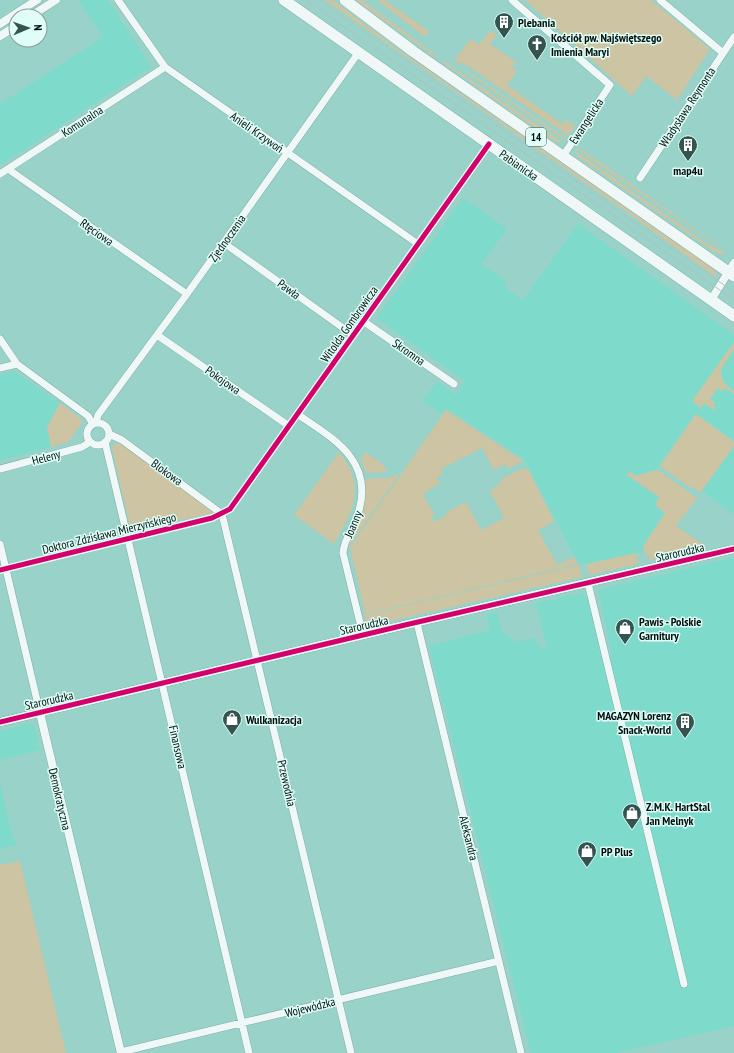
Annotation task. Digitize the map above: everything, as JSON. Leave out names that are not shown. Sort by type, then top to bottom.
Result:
[{"type":"main road","name":"Pabianicka","points":[[284,0],[734,316]]},
{"type":"main road","name":"14","points":[[345,0],[414,52],[563,156],[732,270]]},
{"type":"street","points":[[0,24],[37,0]]},
{"type":"street","points":[[44,8],[56,0]]},
{"type":"street","name":"Anieli Krzywoń","points":[[118,0],[165,68],[418,244]]},
{"type":"street","name":"Ewangelicka","points":[[512,0],[610,85],[563,156]]},
{"type":"street","points":[[660,0],[723,53]]},
{"type":"street","name":"Władysława Reymonta","points":[[640,178],[734,37]]},
{"type":"street","name":"Zjednoczenia","points":[[94,424],[98,415],[224,243],[358,52]]},
{"type":"street","name":"Komunalna","points":[[0,174],[165,68]]},
{"type":"street","name":"Witolda Gombrowicza","points":[[222,514],[235,502],[489,144]]},
{"type":"street","name":"Rtęciowa","points":[[8,169],[187,294]]},
{"type":"street","name":"Pawła","points":[[224,243],[353,335]]},
{"type":"street","points":[[711,300],[732,270]]},
{"type":"street","name":"Skromna","points":[[364,321],[454,384]]},
{"type":"street","name":"Pokojowa","points":[[157,335],[289,426]]},
{"type":"street","points":[[0,339],[17,364],[88,416],[94,424],[105,426],[109,434],[105,442],[96,445],[90,442],[87,434],[94,424]]},
{"type":"street","points":[[0,368],[17,364]]},
{"type":"street","name":"Joanny","points":[[297,414],[344,449],[353,460],[359,474],[362,493],[360,507],[356,520],[345,541],[344,553],[363,635]]},
{"type":"street","name":"Blokowa","points":[[109,434],[122,440],[222,514]]},
{"type":"street","name":"Heleny","points":[[0,469],[82,447],[90,442]]},
{"type":"street","name":"Finansowa","points":[[105,442],[249,1053]]},
{"type":"street","name":"Doktora Zdzisława Mierzyńskiego","points":[[3,569],[212,518],[222,514]]},
{"type":"street","name":"Przewodnia","points":[[222,514],[351,1053]]},
{"type":"street","name":"Demokratyczna","points":[[0,544],[3,569],[40,713],[121,1053]]},
{"type":"street","name":"Starorudzka","points":[[0,722],[417,622],[734,550]]},
{"type":"street","points":[[588,583],[684,984]]},
{"type":"street","name":"Aleksandra","points":[[417,622],[521,1053]]},
{"type":"street","name":"Wojewódzka","points":[[121,1053],[499,961]]},
{"type":"shaded area","points":[[78,0],[108,0],[151,67],[0,165],[0,104],[103,37]]},
{"type":"shaded area","points":[[325,0],[333,0],[395,47],[715,270],[717,278],[625,211]]},
{"type":"shaded area","points":[[356,0],[362,0],[437,56],[435,57]]},
{"type":"shaded area","points":[[377,0],[384,0],[429,31],[425,37]]},
{"type":"shaded area","points":[[525,0],[651,0],[710,49],[677,100],[646,76],[632,96]]},
{"type":"shaded area","points":[[491,30],[497,35],[490,44],[516,62],[512,68],[517,71],[507,85],[562,124],[566,120],[575,126],[569,136],[468,66],[454,61],[470,39],[479,44]]},
{"type":"shaded area","points":[[442,60],[563,143],[554,141],[442,62]]},
{"type":"shaded area","points":[[460,66],[566,138],[565,140],[469,74]]},
{"type":"shaded area","points":[[578,147],[717,245],[588,157],[577,148]]},
{"type":"shaded area","points":[[574,150],[706,243],[726,253],[721,254],[713,251],[577,156]]},
{"type":"shaded area","points":[[463,198],[507,229],[481,264],[507,282],[504,287],[523,300],[578,224],[734,335],[734,441],[695,413],[656,470],[636,475],[629,471],[626,474],[658,497],[655,506],[665,513],[643,545],[643,552],[579,565],[524,459],[446,408],[442,414],[423,401],[437,381],[456,395],[465,381],[377,318]]},
{"type":"shaded area","points":[[734,342],[734,349],[721,369],[721,373],[726,385],[734,391],[734,394],[725,388],[722,391],[718,388],[710,399],[715,402],[713,405],[716,407],[714,410],[704,403],[701,408],[692,401]]},
{"type":"shaded area","points":[[14,371],[60,403],[47,427],[51,447],[0,460],[0,375]]},
{"type":"shaded area","points":[[60,403],[82,420],[82,423],[68,442],[51,447],[47,427]]},
{"type":"shaded area","points":[[446,410],[523,461],[508,469],[505,464],[494,470],[482,448],[441,469],[443,474],[437,477],[440,483],[423,494],[435,516],[431,517],[434,522],[447,515],[446,512],[466,502],[481,530],[504,518],[490,491],[501,483],[500,480],[523,468],[524,470],[528,469],[554,521],[538,530],[556,563],[559,564],[574,557],[578,564],[365,614],[350,547]]},
{"type":"shaded area","points":[[696,414],[734,442],[734,446],[700,493],[692,486],[690,488],[660,466]]},
{"type":"shaded area","points":[[120,443],[214,512],[131,531],[112,448],[114,444]]},
{"type":"shaded area","points":[[734,447],[734,514],[702,491]]},
{"type":"shaded area","points":[[339,452],[348,464],[353,476],[355,487],[354,498],[347,520],[334,544],[294,515]]},
{"type":"shaded area","points":[[365,452],[385,466],[384,468],[387,472],[366,473],[361,460]]},
{"type":"shaded area","points":[[658,470],[697,498],[676,526],[706,546],[650,560],[644,551],[644,545],[665,513],[656,505],[659,497],[627,475],[629,472],[636,476]]},
{"type":"shaded area","points":[[396,474],[398,476],[349,548],[351,536],[363,512],[365,498],[364,481],[372,478],[388,478]]},
{"type":"shaded area","points":[[636,553],[638,564],[589,575],[587,564]]},
{"type":"shaded area","points":[[734,557],[734,1026],[616,1053],[531,1053],[429,646],[490,630],[487,614],[497,612],[502,632],[517,642],[534,638],[542,650],[547,648],[536,603],[582,593],[588,599],[601,658],[612,656],[598,590]]},
{"type":"shaded area","points":[[579,565],[582,577],[369,626],[366,624],[364,615]]},
{"type":"shaded area","points":[[34,724],[40,750],[0,760],[0,731]]},
{"type":"shaded area","points":[[0,782],[13,840],[16,841],[16,845],[0,849]]},
{"type":"shaded area","points":[[20,861],[66,1053],[0,1053],[0,865]]},
{"type":"tram line","points":[[306,0],[734,300]]},
{"type":"tram line","points":[[320,0],[734,292]]},
{"type":"cycle path","points":[[0,570],[212,518],[230,509],[489,144]]},
{"type":"cycle path","points":[[0,722],[405,625],[734,549]]},
{"type":"place","name":"Plebania","points":[[504,39]]},
{"type":"place","name":"Kościół pw. Najświętszego Imienia Maryi","points":[[537,61]]},
{"type":"place","name":"map4u","points":[[688,162]]},
{"type":"place","name":"Pawis - Polskie Garnitury","points":[[625,645]]},
{"type":"place","name":"Wulkanizacja","points":[[232,736]]},
{"type":"place","name":"MAGAZYN Lorenz Snack-World","points":[[685,739]]},
{"type":"place","name":"Z.M.K. HartStal Jan Melnyk","points":[[632,830]]},
{"type":"place","name":"PP Plus","points":[[587,868]]}]
